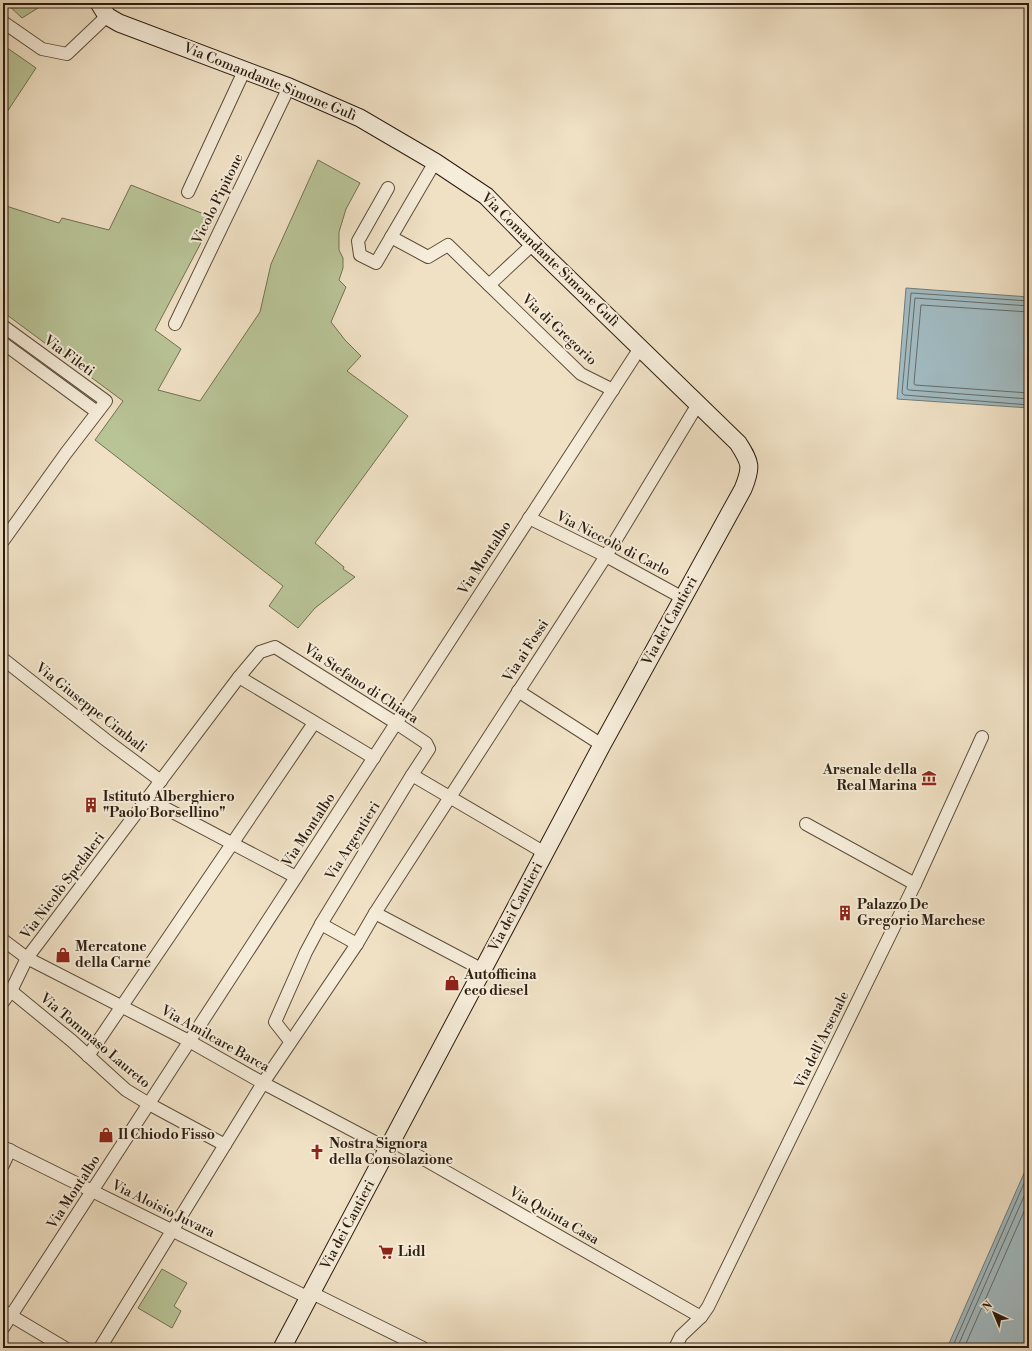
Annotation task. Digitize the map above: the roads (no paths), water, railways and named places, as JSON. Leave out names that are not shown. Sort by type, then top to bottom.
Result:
[{"type":"main road","name":"Via Comandante Simone Gulì","points":[[103,9],[119,23],[289,87],[360,118],[435,162],[486,196],[533,244],[738,444],[750,465]]},
{"type":"main road","name":"Via dei Cantieri","points":[[282,1348],[602,745],[743,488],[748,476],[750,465]]},
{"type":"street","points":[[3,22],[42,49],[67,54],[103,9]]},
{"type":"street","points":[[188,192],[244,70]]},
{"type":"street","name":"Vicolo Pipitone","points":[[175,324],[289,87]]},
{"type":"street","points":[[388,188],[358,241],[360,254],[376,263],[435,162]]},
{"type":"street","name":"Via di Gregorio","points":[[391,237],[428,257],[448,245],[581,374],[613,390]]},
{"type":"street","points":[[489,285],[533,244]]},
{"type":"street","name":"Via Fileti","points":[[3,326],[106,401],[66,453],[3,541]]},
{"type":"street","name":"Via Fileti","points":[[3,343],[97,412]]},
{"type":"street","name":"Via Montalbo","points":[[3,1328],[7,1314],[92,1191],[640,348]]},
{"type":"street","name":"Via ai Fossi","points":[[100,1348],[263,1083],[357,944],[375,913],[606,556],[698,404]]},
{"type":"street","name":"Via Niccolò di Carlo","points":[[529,518],[606,556],[683,598]]},
{"type":"street","name":"Via Stefano di Chiara","points":[[275,647],[396,723],[426,744],[429,749]]},
{"type":"street","name":"Via Nicolò Spedaleri","points":[[3,1002],[11,991],[27,958],[239,677],[260,652],[275,647]]},
{"type":"street","name":"Via Giuseppe Cimbali","points":[[3,659],[161,781]]},
{"type":"street","points":[[239,677],[374,758]]},
{"type":"street","points":[[518,691],[602,745]]},
{"type":"street","points":[[88,1056],[314,723]]},
{"type":"street","name":"Via dell'Arsenale","points":[[675,1348],[681,1336],[701,1317],[708,1307],[915,884],[982,737]]},
{"type":"street","name":"Via Argentieri","points":[[290,1041],[275,1022],[306,952],[321,924],[429,749]]},
{"type":"street","points":[[412,775],[545,853]]},
{"type":"street","points":[[148,799],[233,842],[296,877]]},
{"type":"street","points":[[806,824],[915,884]]},
{"type":"street","points":[[375,913],[483,970]]},
{"type":"street","points":[[321,924],[357,944]]},
{"type":"street","name":"Via Amilcare Barca","points":[[3,940],[27,958],[190,1041],[263,1083],[390,1145]]},
{"type":"street","name":"Via Tommaso Laureto","points":[[11,991],[126,1090],[225,1145]]},
{"type":"street","name":"Via Quinta Casa","points":[[390,1145],[701,1317]]},
{"type":"street","points":[[3,1165],[6,1149]]},
{"type":"street","name":"Via Aloisio Juvara","points":[[6,1149],[172,1230],[423,1348]]},
{"type":"street","points":[[7,1314],[65,1348]]},
{"type":"water","points":[[906,288],[1029,297],[1029,408],[897,399]]},
{"type":"water","points":[[1029,1162],[1029,1348],[947,1348]]},
{"type":"place","name":"Arsenale della Real Marina","points":[[929,778]]},
{"type":"place","name":"Istituto Alberghiero \"Paolo Borsellino\"","points":[[91,805]]},
{"type":"place","name":"Palazzo De Gregorio Marchese","points":[[845,913]]},
{"type":"place","name":"Mercatone della Carne","points":[[63,955]]},
{"type":"place","name":"Autofficina eco diesel","points":[[452,983]]},
{"type":"place","name":"Il Chiodo Fisso","points":[[106,1135]]},
{"type":"place","name":"Nostra Signora della Consolazione","points":[[317,1152]]},
{"type":"place","name":"Lidl","points":[[386,1252]]}]
